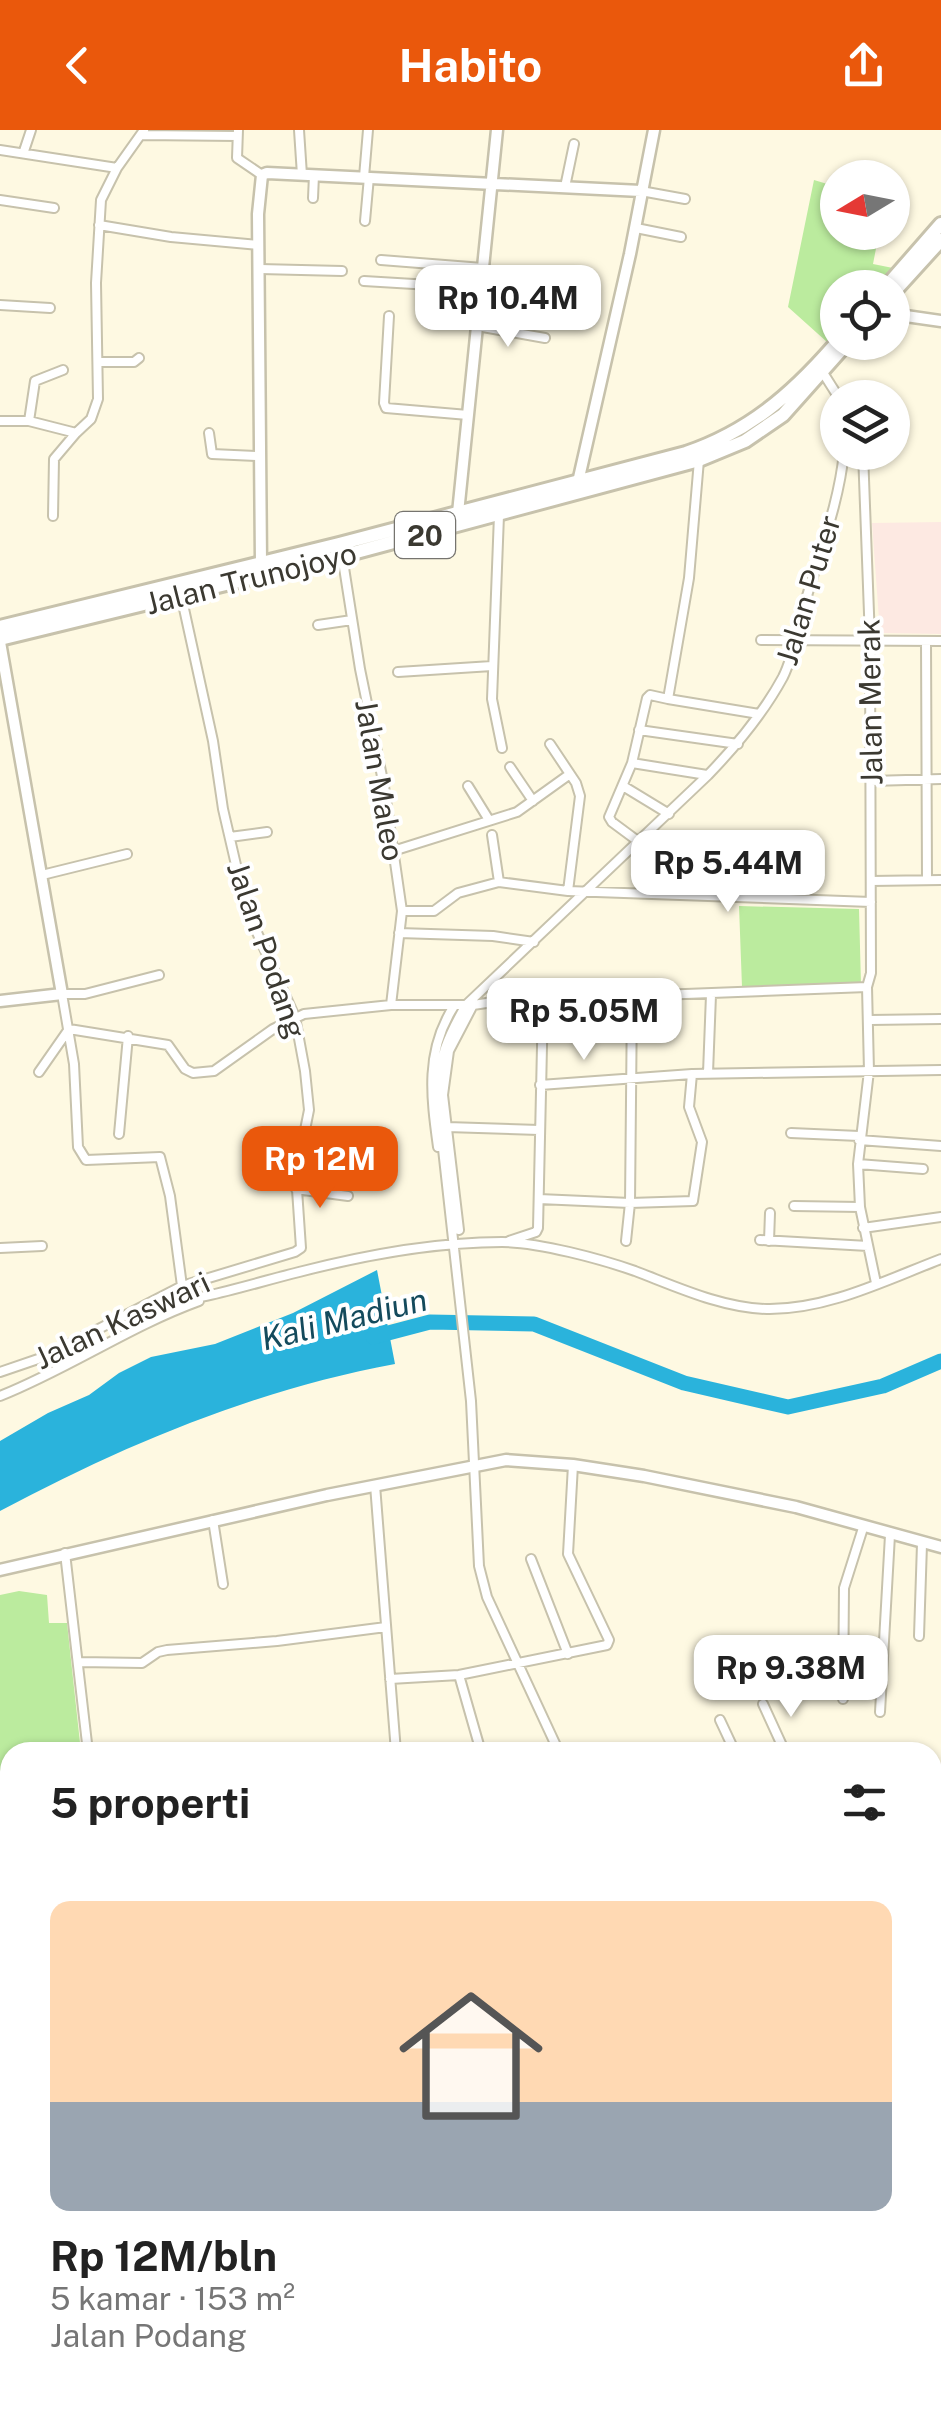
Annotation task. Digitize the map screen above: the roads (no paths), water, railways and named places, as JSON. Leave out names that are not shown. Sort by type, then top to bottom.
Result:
[{"type":"highway","points":[[901,270],[941,224]]},
{"type":"highway","points":[[910,274],[941,240]]},
{"type":"highway","name":"20","points":[[820,369],[826,360]]},
{"type":"highway","name":"20","points":[[820,369],[829,360]]},
{"type":"highway","name":"Jalan Trunojoyo","points":[[0,640],[499,515],[517,504],[578,482],[712,444],[772,408],[820,369]]},
{"type":"highway","name":"Jalan Trunojoyo","points":[[0,627],[458,513],[517,504],[699,460],[760,432],[782,416],[820,369]]},
{"type":"street","points":[[24,151],[31,130]]},
{"type":"street","points":[[300,130],[313,198]]},
{"type":"street","points":[[366,220],[368,130]]},
{"type":"street","points":[[458,513],[497,130]]},
{"type":"street","points":[[578,482],[636,228],[654,130]]},
{"type":"street","points":[[53,516],[54,459],[88,424],[97,406],[96,283],[101,200],[118,168],[142,132],[237,133],[238,158],[262,176]]},
{"type":"street","points":[[565,188],[574,144]]},
{"type":"street","points":[[0,150],[118,168]]},
{"type":"street","points":[[262,176],[268,173],[366,177],[642,192],[684,198]]},
{"type":"street","points":[[261,563],[258,456],[262,176]]},
{"type":"street","points":[[0,200],[54,208]]},
{"type":"street","points":[[100,225],[259,245]]},
{"type":"street","points":[[636,228],[681,238]]},
{"type":"street","points":[[381,260],[482,268]]},
{"type":"street","points":[[260,269],[342,270]]},
{"type":"street","points":[[364,281],[480,288]]},
{"type":"street","points":[[0,305],[50,308]]},
{"type":"street","points":[[389,316],[386,408],[468,416]]},
{"type":"street","points":[[910,316],[941,320]]},
{"type":"street","points":[[477,326],[545,338]]},
{"type":"street","points":[[99,362],[134,362],[140,358]]},
{"type":"street","points":[[820,369],[828,380]]},
{"type":"street","points":[[29,421],[35,381],[63,370]]},
{"type":"street","points":[[0,421],[29,421],[76,433]]},
{"type":"street","points":[[210,433],[212,454],[258,456]]},
{"type":"street","points":[[668,699],[689,578],[699,460]]},
{"type":"street","name":"Jalan Puter","points":[[470,1005],[738,744],[785,674],[827,531],[840,470]]},
{"type":"street","name":"Jalan Merak","points":[[864,470],[870,640],[871,973],[867,987],[869,1071],[858,1164],[863,1228],[876,1284]]},
{"type":"street","points":[[499,515],[492,699],[502,748]]},
{"type":"street","name":"Jalan Maleo","points":[[342,555],[402,911],[390,1005]]},
{"type":"street","name":"Jalan Podang","points":[[181,594],[246,908],[295,1017],[310,1110],[296,1188],[300,1250]]},
{"type":"street","points":[[318,626],[352,620]]},
{"type":"street","points":[[0,640],[69,1028],[78,1147],[86,1160],[160,1157],[170,1196],[182,1286]]},
{"type":"street","points":[[761,640],[941,641]]},
{"type":"street","points":[[926,641],[927,880]]},
{"type":"street","points":[[398,672],[492,666]]},
{"type":"street","points":[[640,842],[609,818],[632,763],[648,696],[758,714]]},
{"type":"street","points":[[639,730],[738,744]]},
{"type":"street","points":[[550,744],[580,796],[568,891]]},
{"type":"street","points":[[632,763],[708,776]]},
{"type":"street","points":[[510,768],[532,801]]},
{"type":"street","points":[[393,851],[517,812],[570,774]]},
{"type":"street","points":[[871,781],[941,778]]},
{"type":"street","points":[[468,786],[490,820]]},
{"type":"street","points":[[622,786],[669,814]]},
{"type":"street","points":[[230,838],[267,832]]},
{"type":"street","points":[[492,834],[499,882]]},
{"type":"street","points":[[42,875],[128,854]]},
{"type":"street","points":[[871,881],[941,880]]},
{"type":"street","points":[[402,911],[434,911],[458,893],[499,882],[568,891],[871,902]]},
{"type":"street","points":[[399,933],[534,942]]},
{"type":"street","points":[[0,1001],[85,994],[159,976]]},
{"type":"street","points":[[69,1028],[166,1044],[184,1069],[193,1073],[214,1071],[295,1017],[390,1005],[454,1006],[867,987]]},
{"type":"street","points":[[708,1073],[711,995]]},
{"type":"street","points":[[626,1241],[630,1203],[632,998]]},
{"type":"street","points":[[505,1242],[536,1232],[543,1001]]},
{"type":"street","points":[[459,1230],[443,1094],[445,1063],[470,1005]]},
{"type":"street","points":[[470,1005],[446,1040],[438,1072],[476,1466],[479,1566],[487,1597],[555,1742]]},
{"type":"street","points":[[447,1230],[432,1098],[432,1055],[454,1006]]},
{"type":"street","points":[[870,1020],[941,1020]]},
{"type":"street","points":[[40,1072],[69,1028]]},
{"type":"street","points":[[119,1134],[128,1036]]},
{"type":"street","points":[[540,1085],[708,1073],[941,1070]]},
{"type":"street","points":[[539,1199],[693,1201],[702,1142],[689,1107],[692,1074]]},
{"type":"street","points":[[447,1128],[539,1130]]},
{"type":"street","points":[[791,1134],[941,1146]]},
{"type":"street","points":[[301,1160],[328,1166]]},
{"type":"street","points":[[858,1164],[924,1169]]},
{"type":"street","points":[[296,1188],[348,1196]]},
{"type":"street","points":[[794,1206],[860,1207]]},
{"type":"street","points":[[770,1212],[765,1240],[868,1246]]},
{"type":"street","points":[[863,1228],[941,1217]]},
{"type":"street","points":[[0,1396],[171,1311],[217,1294],[330,1264],[452,1245],[505,1242],[573,1254],[630,1269],[716,1300],[764,1309],[798,1307],[876,1284],[941,1258]]},
{"type":"street","points":[[0,1248],[42,1246]]},
{"type":"street","name":"Jalan Kaswari","points":[[0,1372],[44,1357],[182,1286],[300,1250]]},
{"type":"street","points":[[146,1304],[217,1294]]},
{"type":"street","points":[[0,1570],[212,1520],[506,1460],[573,1465],[796,1508],[941,1548]]},
{"type":"street","points":[[390,1680],[458,1675],[607,1646],[609,1642],[568,1554],[573,1465]]},
{"type":"street","points":[[375,1485],[395,1742]]},
{"type":"street","points":[[212,1520],[224,1584]]},
{"type":"street","points":[[843,1699],[844,1588],[863,1528]]},
{"type":"street","points":[[880,1712],[890,1535]]},
{"type":"street","points":[[919,1636],[922,1544]]},
{"type":"street","points":[[65,1553],[87,1742]]},
{"type":"street","points":[[531,1559],[568,1654]]},
{"type":"street","points":[[80,1662],[142,1663],[167,1650],[386,1627]]},
{"type":"street","points":[[458,1675],[478,1742]]},
{"type":"street","points":[[763,1704],[781,1742]]},
{"type":"street","points":[[720,1720],[730,1742]]},
{"type":"water","points":[[377,1270],[395,1364],[292,1389],[192,1422],[95,1463],[0,1511],[0,1441],[89,1395],[119,1373],[151,1357],[215,1344],[293,1313]]},
{"type":"waterway","name":"Kali Madiun","points":[[373,1337],[430,1322],[534,1324],[684,1383],[788,1407],[883,1386],[941,1361]]}]
